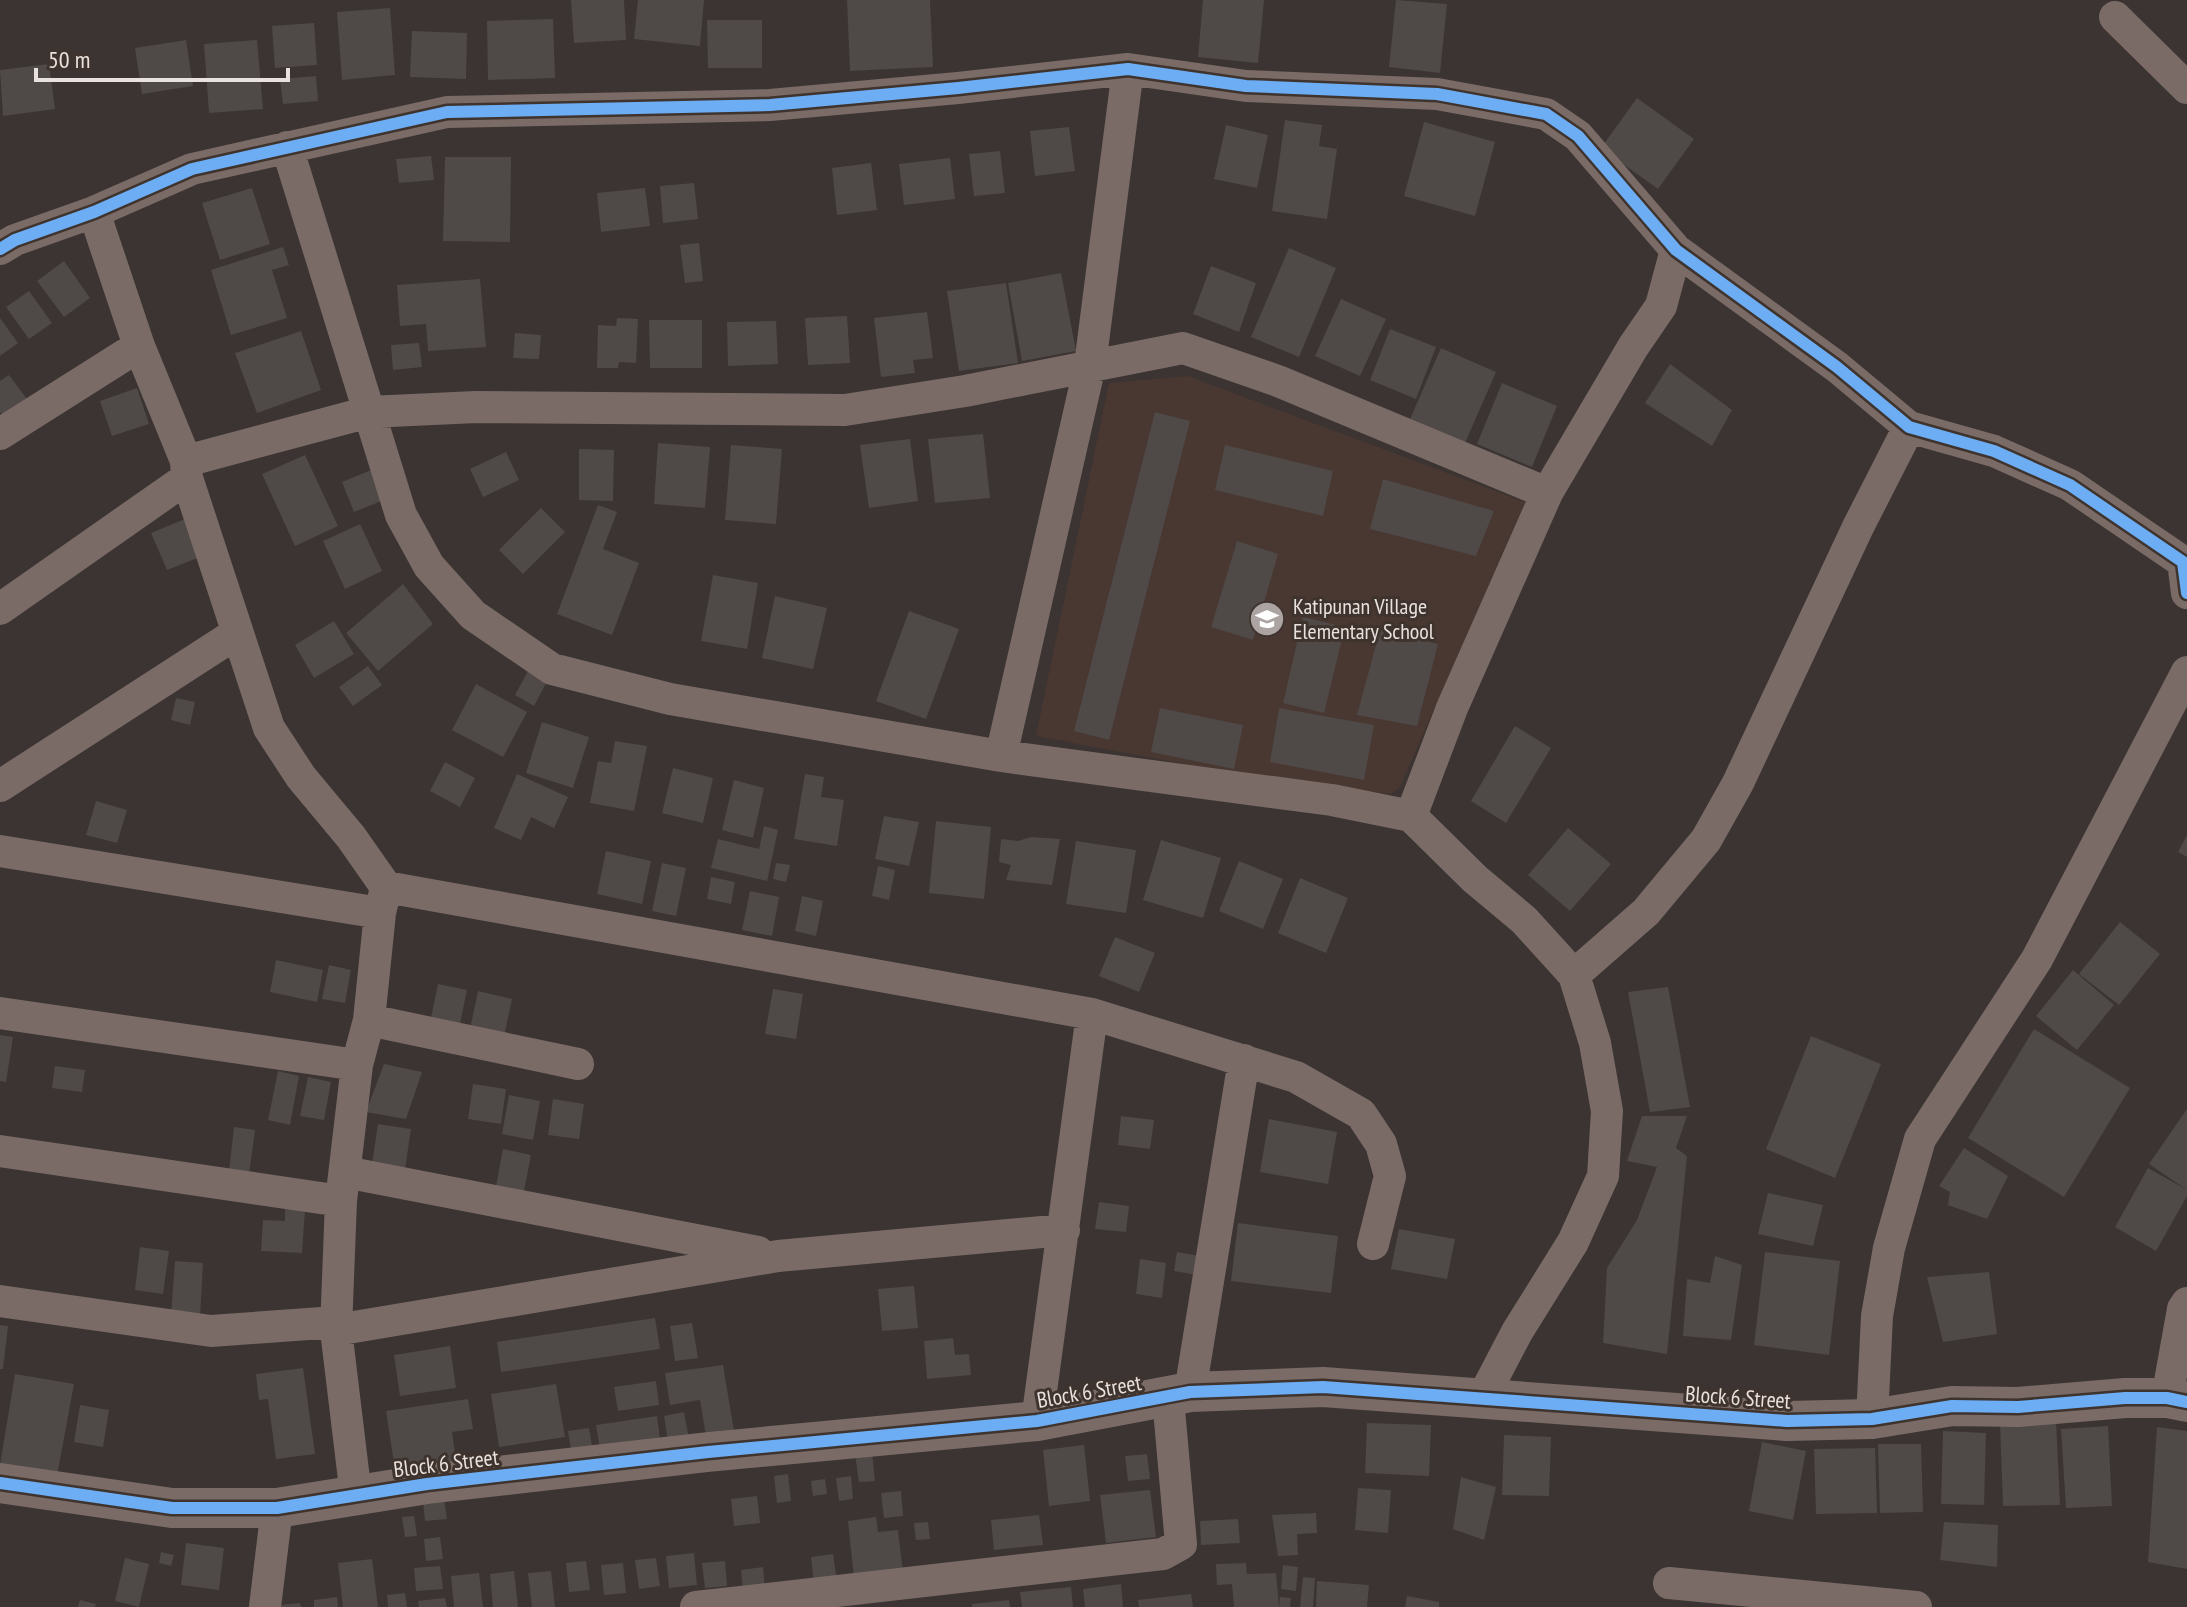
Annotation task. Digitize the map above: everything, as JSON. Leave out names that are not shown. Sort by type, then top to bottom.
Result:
[{"type":"street","points":[[2115,17],[2187,88]]},
{"type":"street","points":[[1001,756],[1090,365],[1128,69]]},
{"type":"street","points":[[0,249],[15,240],[94,212],[192,169],[447,112],[770,105],[1128,69],[1246,86],[1437,94],[1546,114],[1578,136],[1676,250],[1837,367],[1909,427],[1994,451],[2070,485],[2183,562],[2187,593]]},
{"type":"street","points":[[287,147],[401,515],[429,566],[473,615],[552,669],[670,699],[1001,756],[1332,800],[1411,816],[1475,879],[1524,920],[1574,975],[1595,1043],[1607,1111],[1603,1176],[1573,1242],[1517,1332],[1482,1399]]},
{"type":"street","points":[[94,212],[139,346],[186,470],[269,728],[301,777],[351,837],[383,900],[369,1020],[357,1065],[343,1186],[336,1326],[356,1496]]},
{"type":"street","points":[[1411,816],[1452,708],[1547,493],[1633,347],[1661,306],[1676,250]]},
{"type":"street","points":[[0,434],[139,346]]},
{"type":"street","points":[[0,609],[186,470],[369,412],[476,407],[845,410],[965,391],[1183,348],[1278,381],[1547,493]]},
{"type":"street","points":[[1574,975],[1646,912],[1706,840],[1738,783],[1858,527],[1909,427]]},
{"type":"street","points":[[0,786],[237,633]]},
{"type":"street","points":[[1872,1419],[1877,1316],[1889,1248],[1920,1139],[2037,959],[2187,672]]},
{"type":"street","points":[[0,851],[383,900],[1092,1014],[1296,1077],[1361,1114],[1381,1144],[1390,1176],[1373,1244]]},
{"type":"street","points":[[0,1013],[357,1065]]},
{"type":"street","points":[[1037,1421],[1092,1014]]},
{"type":"street","points":[[369,1020],[578,1064]]},
{"type":"street","points":[[696,1607],[1163,1554],[1181,1544],[1179,1395],[1244,1060]]},
{"type":"street","points":[[0,1151],[343,1186],[778,1256]]},
{"type":"street","points":[[0,1301],[211,1331],[336,1326],[778,1256],[1064,1230]]},
{"type":"street","points":[[2177,1400],[2183,1309],[2187,1303]]},
{"type":"street","name":"Block 6 Street","points":[[0,1483],[172,1508],[277,1508],[427,1484],[692,1454],[1037,1421],[1179,1395],[1323,1387],[1787,1421],[1872,1419],[1952,1406],[2018,1407],[2125,1398],[2177,1400]]},
{"type":"street","points":[[265,1607],[277,1508]]},
{"type":"street","points":[[1669,1583],[1916,1607]]},
{"type":"shaded area","name":"Katipunan Village Elementary School","points":[[1188,376],[1525,502],[1400,787],[1391,794],[1242,775],[1036,736],[1109,383]]},
{"type":"building","points":[[571,0],[624,0],[626,40],[574,43]]},
{"type":"building","points":[[638,0],[704,0],[700,46],[634,39]]},
{"type":"building","points":[[847,0],[930,0],[933,67],[850,71]]},
{"type":"building","points":[[1203,0],[1264,0],[1258,63],[1198,57]]},
{"type":"building","points":[[1396,0],[1447,4],[1440,73],[1389,67]]},
{"type":"building","points":[[390,8],[395,75],[342,80],[337,12]]},
{"type":"building","points":[[553,19],[555,78],[488,80],[487,21]]},
{"type":"building","points":[[707,20],[762,20],[762,68],[708,68]]},
{"type":"building","points":[[314,23],[317,65],[275,68],[272,26]]},
{"type":"building","points":[[412,31],[467,33],[466,79],[410,77]]},
{"type":"building","points":[[186,40],[193,86],[142,94],[135,48]]},
{"type":"building","points":[[257,40],[263,109],[209,113],[204,44]]},
{"type":"building","points":[[49,64],[55,109],[3,116],[0,70]]},
{"type":"building","points":[[316,76],[318,101],[283,104],[280,79]]},
{"type":"building","points":[[1637,98],[1694,139],[1658,189],[1601,148]]},
{"type":"building","points":[[1285,120],[1322,125],[1319,146],[1337,149],[1327,219],[1272,211]]},
{"type":"building","points":[[1424,122],[1495,142],[1475,216],[1404,196]]},
{"type":"building","points":[[1226,125],[1268,135],[1257,188],[1214,179]]},
{"type":"building","points":[[1069,127],[1075,171],[1035,176],[1030,131]]},
{"type":"building","points":[[1000,151],[1005,193],[974,196],[969,154]]},
{"type":"building","points":[[431,156],[434,180],[399,183],[396,159]]},
{"type":"building","points":[[445,157],[511,157],[510,242],[443,241]]},
{"type":"building","points":[[950,158],[955,199],[904,205],[899,164]]},
{"type":"building","points":[[871,163],[877,210],[837,215],[832,168]]},
{"type":"building","points":[[694,183],[698,219],[663,223],[660,186]]},
{"type":"building","points":[[252,188],[270,244],[220,260],[202,203]]},
{"type":"building","points":[[645,188],[650,226],[601,232],[597,193]]},
{"type":"building","points":[[699,243],[703,281],[685,283],[680,245]]},
{"type":"building","points":[[283,247],[289,265],[272,270],[287,318],[231,335],[211,270]]},
{"type":"building","points":[[1289,248],[1336,268],[1299,357],[1251,337]]},
{"type":"building","points":[[64,261],[90,298],[64,317],[37,281]]},
{"type":"building","points":[[1211,266],[1256,283],[1239,332],[1193,314]]},
{"type":"building","points":[[1061,273],[1076,351],[1022,361],[1008,283]]},
{"type":"building","points":[[480,279],[486,347],[428,351],[426,324],[400,326],[397,285]]},
{"type":"building","points":[[1006,283],[1018,363],[959,371],[947,291]]},
{"type":"building","points":[[29,291],[52,323],[29,339],[6,307]]},
{"type":"building","points":[[1341,299],[1386,319],[1360,376],[1315,356]]},
{"type":"building","points":[[927,312],[933,358],[913,360],[915,373],[881,377],[874,318]]},
{"type":"building","points":[[847,316],[850,363],[808,365],[805,318]]},
{"type":"building","points":[[0,318],[18,343],[0,356]]},
{"type":"building","points":[[617,318],[638,319],[636,363],[619,362],[618,368],[597,368],[598,325],[616,326]]},
{"type":"building","points":[[649,320],[702,320],[702,368],[650,368]]},
{"type":"building","points":[[776,321],[778,364],[728,366],[727,322]]},
{"type":"building","points":[[1390,329],[1436,347],[1416,399],[1370,380]]},
{"type":"building","points":[[301,331],[321,390],[257,413],[235,353]]},
{"type":"building","points":[[515,333],[541,335],[539,359],[513,358]]},
{"type":"building","points":[[419,343],[422,367],[393,370],[391,345]]},
{"type":"building","points":[[1441,348],[1496,372],[1462,450],[1407,426]]},
{"type":"building","points":[[1670,364],[1732,410],[1712,446],[1645,403]]},
{"type":"building","points":[[9,375],[27,399],[3,416],[0,412],[0,381]]},
{"type":"building","points":[[1502,383],[1557,406],[1532,467],[1477,444]]},
{"type":"building","points":[[137,388],[149,424],[112,436],[100,401]]},
{"type":"building","points":[[1155,412],[1190,421],[1109,740],[1074,731]]},
{"type":"building","points":[[983,434],[990,498],[935,503],[928,439]]},
{"type":"building","points":[[910,439],[918,501],[869,508],[860,445]]},
{"type":"building","points":[[658,443],[710,447],[705,508],[654,504]]},
{"type":"building","points":[[731,445],[782,449],[776,524],[725,520]]},
{"type":"building","points":[[1225,445],[1333,471],[1323,516],[1215,490]]},
{"type":"building","points":[[579,449],[614,450],[613,501],[579,500]]},
{"type":"building","points":[[506,452],[519,480],[483,497],[470,469]]},
{"type":"building","points":[[305,455],[338,526],[295,546],[262,474]]},
{"type":"building","points":[[376,468],[389,498],[354,512],[342,482]]},
{"type":"building","points":[[1383,479],[1494,511],[1476,556],[1370,529]]},
{"type":"building","points":[[598,505],[617,512],[603,549],[639,563],[612,635],[557,614]]},
{"type":"building","points":[[541,508],[565,532],[523,574],[499,550]]},
{"type":"building","points":[[185,519],[200,557],[167,570],[151,533]]},
{"type":"building","points":[[360,524],[382,571],[345,589],[323,541]]},
{"type":"building","points":[[1237,541],[1278,554],[1253,640],[1211,627]]},
{"type":"building","points":[[713,575],[758,583],[747,649],[701,641]]},
{"type":"building","points":[[403,584],[433,624],[378,671],[346,633]]},
{"type":"building","points":[[775,596],[827,608],[813,669],[762,658]]},
{"type":"building","points":[[909,611],[959,629],[926,719],[876,701]]},
{"type":"building","points":[[1303,617],[1345,627],[1324,713],[1283,703]]},
{"type":"building","points":[[334,621],[354,654],[314,678],[295,645]]},
{"type":"building","points":[[1380,630],[1438,644],[1417,726],[1357,715]]},
{"type":"building","points":[[532,664],[551,674],[534,706],[515,695]]},
{"type":"building","points":[[368,666],[382,685],[353,706],[339,687]]},
{"type":"building","points":[[476,684],[527,712],[503,757],[452,730]]},
{"type":"building","points":[[176,698],[195,702],[190,725],[171,720]]},
{"type":"building","points":[[1160,708],[1243,725],[1234,769],[1151,752]]},
{"type":"building","points":[[1279,708],[1374,725],[1364,780],[1270,762]]},
{"type":"building","points":[[542,722],[589,737],[573,788],[526,773]]},
{"type":"building","points":[[1515,726],[1551,748],[1506,823],[1471,801]]},
{"type":"building","points":[[615,741],[647,746],[634,811],[590,803],[598,761],[611,763]]},
{"type":"building","points":[[445,762],[475,778],[460,807],[430,791]]},
{"type":"building","points":[[673,768],[713,778],[703,823],[662,813]]},
{"type":"building","points":[[517,774],[568,797],[554,828],[531,817],[521,840],[494,828]]},
{"type":"building","points":[[805,774],[824,777],[821,797],[844,800],[837,846],[794,839]]},
{"type":"building","points":[[734,780],[764,788],[753,838],[722,830]]},
{"type":"building","points":[[96,801],[127,810],[117,843],[86,835]]},
{"type":"building","points":[[884,816],[919,822],[909,866],[875,859]]},
{"type":"building","points":[[936,821],[991,827],[984,899],[929,893]]},
{"type":"building","points":[[764,826],[778,830],[767,881],[711,868],[718,839],[759,849]]},
{"type":"building","points":[[1568,828],[1611,864],[1570,911],[1528,875]]},
{"type":"building","points":[[2187,835],[2187,857],[2178,852]]},
{"type":"building","points":[[1031,837],[1060,839],[1052,885],[1006,880],[1011,865],[999,862],[1001,839],[1018,841]]},
{"type":"building","points":[[1161,840],[1221,858],[1203,918],[1143,900]]},
{"type":"building","points":[[1076,841],[1136,850],[1126,913],[1066,904]]},
{"type":"building","points":[[606,851],[651,861],[642,904],[597,894]]},
{"type":"building","points":[[1239,861],[1283,879],[1263,929],[1219,911]]},
{"type":"building","points":[[662,863],[686,868],[676,916],[652,911]]},
{"type":"building","points":[[776,863],[790,865],[786,882],[773,879]]},
{"type":"building","points":[[878,866],[895,870],[889,900],[872,896]]},
{"type":"building","points":[[711,877],[735,882],[731,904],[707,899]]},
{"type":"building","points":[[1300,878],[1348,898],[1326,953],[1278,933]]},
{"type":"building","points":[[750,891],[779,897],[772,936],[742,930]]},
{"type":"building","points":[[802,896],[823,901],[816,936],[795,931]]},
{"type":"building","points":[[2120,922],[2160,954],[2119,1005],[2079,974]]},
{"type":"building","points":[[1115,937],[1155,953],[1139,992],[1099,976]]},
{"type":"building","points":[[276,960],[323,970],[317,1002],[270,992]]},
{"type":"building","points":[[329,965],[351,970],[345,1003],[322,999]]},
{"type":"building","points":[[2073,970],[2114,1005],[2077,1050],[2036,1016]]},
{"type":"building","points":[[438,984],[467,990],[459,1029],[430,1023]]},
{"type":"building","points":[[1668,987],[1690,1107],[1650,1112],[1628,992]]},
{"type":"building","points":[[773,989],[803,994],[796,1039],[765,1034]]},
{"type":"building","points":[[478,991],[512,999],[503,1041],[469,1034]]},
{"type":"building","points":[[2034,1029],[2130,1088],[2064,1197],[1968,1138]]},
{"type":"building","points":[[0,1035],[13,1037],[6,1082],[0,1081]]},
{"type":"building","points":[[1811,1036],[1881,1064],[1835,1178],[1766,1149]]},
{"type":"building","points":[[384,1064],[422,1072],[406,1119],[366,1112]]},
{"type":"building","points":[[55,1066],[85,1070],[82,1092],[52,1088]]},
{"type":"building","points":[[278,1071],[299,1076],[290,1125],[268,1120]]},
{"type":"building","points":[[308,1077],[331,1082],[324,1120],[300,1116]]},
{"type":"building","points":[[473,1084],[506,1089],[501,1124],[468,1119]]},
{"type":"building","points":[[509,1095],[540,1101],[533,1140],[502,1134]]},
{"type":"building","points":[[553,1099],[584,1104],[579,1139],[548,1135]]},
{"type":"building","points":[[2187,1109],[2187,1190],[2149,1164]]},
{"type":"building","points":[[1121,1116],[1154,1120],[1150,1149],[1118,1145]]},
{"type":"building","points":[[1642,1116],[1687,1116],[1676,1148],[1687,1156],[1667,1354],[1603,1343],[1607,1268],[1637,1220],[1657,1167],[1627,1161]]},
{"type":"building","points":[[1269,1119],[1337,1132],[1328,1184],[1260,1172]]},
{"type":"building","points":[[378,1124],[411,1129],[405,1169],[372,1164]]},
{"type":"building","points":[[234,1127],[255,1130],[249,1174],[229,1171]]},
{"type":"building","points":[[1964,1148],[2008,1176],[1987,1219],[1948,1205],[1950,1192],[1939,1186]]},
{"type":"building","points":[[503,1149],[531,1155],[524,1191],[496,1186]]},
{"type":"building","points":[[2148,1168],[2187,1190],[2187,1196],[2156,1251],[2115,1227]]},
{"type":"building","points":[[1768,1193],[1823,1205],[1813,1246],[1758,1234]]},
{"type":"building","points":[[1099,1202],[1129,1206],[1126,1232],[1095,1229]]},
{"type":"building","points":[[285,1209],[305,1210],[302,1253],[261,1251],[263,1220],[285,1221]]},
{"type":"building","points":[[1238,1223],[1338,1236],[1331,1293],[1231,1281]]},
{"type":"building","points":[[1399,1229],[1455,1239],[1447,1279],[1391,1269]]},
{"type":"building","points":[[140,1247],[169,1251],[163,1294],[135,1290]]},
{"type":"building","points":[[1177,1252],[1200,1256],[1197,1275],[1174,1271]]},
{"type":"building","points":[[1765,1252],[1840,1261],[1829,1355],[1754,1345]]},
{"type":"building","points":[[1715,1256],[1742,1265],[1731,1340],[1683,1336],[1687,1279],[1710,1283]]},
{"type":"building","points":[[1140,1259],[1166,1263],[1162,1298],[1136,1294]]},
{"type":"building","points":[[175,1261],[203,1263],[200,1317],[171,1315]]},
{"type":"building","points":[[1989,1272],[1997,1334],[1943,1342],[1927,1277]]},
{"type":"building","points":[[914,1286],[918,1328],[882,1331],[878,1289]]},
{"type":"building","points":[[655,1318],[660,1349],[501,1372],[497,1342]]},
{"type":"building","points":[[692,1323],[698,1358],[675,1361],[670,1326]]},
{"type":"building","points":[[0,1325],[8,1326],[3,1369],[0,1369]]},
{"type":"building","points":[[953,1338],[955,1355],[969,1354],[971,1375],[927,1379],[924,1341]]},
{"type":"building","points":[[450,1346],[456,1388],[400,1396],[394,1355]]},
{"type":"building","points":[[723,1365],[734,1431],[706,1436],[700,1400],[670,1405],[665,1373]]},
{"type":"building","points":[[303,1368],[315,1454],[276,1459],[268,1399],[259,1400],[256,1374]]},
{"type":"building","points":[[15,1374],[74,1384],[57,1476],[0,1465]]},
{"type":"building","points":[[656,1381],[659,1405],[618,1411],[614,1387]]},
{"type":"building","points":[[556,1384],[565,1437],[499,1447],[491,1394]]},
{"type":"building","points":[[468,1399],[473,1429],[452,1432],[456,1461],[395,1470],[386,1411]]},
{"type":"building","points":[[80,1405],[109,1410],[103,1447],[74,1442]]},
{"type":"building","points":[[684,1412],[689,1439],[668,1441],[664,1416]]},
{"type":"building","points":[[657,1416],[660,1439],[600,1449],[596,1425]]},
{"type":"building","points":[[2056,1420],[2060,1505],[2003,1506],[2000,1423]]},
{"type":"building","points":[[1367,1423],[1431,1425],[1429,1476],[1365,1473]]},
{"type":"building","points":[[2108,1426],[2112,1506],[2066,1508],[2061,1429]]},
{"type":"building","points":[[2157,1427],[2187,1431],[2187,1569],[2148,1562]]},
{"type":"building","points":[[589,1428],[592,1446],[571,1449],[568,1431]]},
{"type":"building","points":[[1943,1431],[1986,1433],[1984,1505],[1941,1504]]},
{"type":"building","points":[[1504,1435],[1551,1437],[1549,1496],[1502,1495]]},
{"type":"building","points":[[1762,1442],[1806,1451],[1793,1520],[1749,1511]]},
{"type":"building","points":[[1878,1444],[1921,1444],[1923,1512],[1880,1513]]},
{"type":"building","points":[[1084,1445],[1090,1501],[1049,1506],[1043,1450]]},
{"type":"building","points":[[1875,1448],[1877,1513],[1816,1514],[1814,1449]]},
{"type":"building","points":[[872,1452],[875,1481],[859,1482],[855,1454]]},
{"type":"building","points":[[1147,1454],[1150,1479],[1128,1481],[1125,1456]]},
{"type":"building","points":[[788,1474],[791,1501],[777,1503],[774,1476]]},
{"type":"building","points":[[851,1476],[853,1499],[839,1501],[836,1478]]},
{"type":"building","points":[[1461,1477],[1496,1487],[1484,1540],[1453,1529]]},
{"type":"building","points":[[825,1479],[827,1494],[813,1496],[811,1481]]},
{"type":"building","points":[[1358,1488],[1391,1490],[1388,1533],[1355,1530]]},
{"type":"building","points":[[1150,1490],[1156,1537],[1106,1543],[1100,1495]]},
{"type":"building","points":[[901,1491],[903,1516],[884,1518],[881,1493]]},
{"type":"building","points":[[757,1496],[760,1523],[734,1526],[731,1499]]},
{"type":"building","points":[[444,1499],[447,1519],[425,1521],[423,1502]]},
{"type":"building","points":[[1316,1513],[1317,1533],[1297,1534],[1298,1555],[1278,1556],[1272,1515]]},
{"type":"building","points":[[1039,1515],[1043,1545],[994,1550],[991,1520]]},
{"type":"building","points":[[414,1516],[417,1536],[405,1537],[402,1517]]},
{"type":"building","points":[[876,1517],[878,1532],[898,1530],[903,1573],[854,1579],[848,1521]]},
{"type":"building","points":[[1238,1519],[1240,1543],[1201,1545],[1200,1521]]},
{"type":"building","points":[[928,1522],[930,1539],[916,1540],[914,1523]]},
{"type":"building","points":[[1944,1522],[1998,1525],[1997,1567],[1940,1560]]},
{"type":"building","points":[[440,1537],[443,1559],[426,1561],[424,1539]]},
{"type":"building","points":[[186,1543],[224,1548],[219,1590],[181,1585]]},
{"type":"building","points":[[161,1552],[174,1555],[171,1566],[159,1563]]},
{"type":"building","points":[[694,1553],[697,1585],[669,1588],[666,1556]]},
{"type":"building","points":[[833,1554],[837,1581],[814,1584],[811,1557]]},
{"type":"building","points":[[125,1558],[149,1564],[139,1607],[115,1601]]},
{"type":"building","points":[[656,1558],[660,1586],[639,1589],[635,1560]]},
{"type":"building","points":[[372,1559],[378,1607],[343,1607],[338,1563]]},
{"type":"building","points":[[586,1561],[590,1590],[569,1592],[566,1563]]},
{"type":"building","points":[[725,1561],[727,1586],[705,1588],[702,1563]]},
{"type":"building","points":[[623,1563],[626,1593],[604,1595],[601,1565]]},
{"type":"building","points":[[1246,1563],[1247,1574],[1276,1573],[1279,1607],[1234,1607],[1232,1584],[1217,1585],[1216,1564]]},
{"type":"building","points":[[1283,1565],[1298,1567],[1296,1591],[1281,1589]]},
{"type":"building","points":[[440,1566],[443,1589],[416,1591],[414,1568]]},
{"type":"building","points":[[763,1567],[765,1588],[743,1591],[741,1570]]},
{"type":"building","points":[[514,1571],[518,1607],[493,1607],[490,1574]]},
{"type":"building","points":[[551,1571],[555,1607],[532,1607],[528,1573]]},
{"type":"building","points":[[479,1573],[483,1607],[454,1607],[451,1576]]},
{"type":"building","points":[[1303,1577],[1315,1578],[1313,1607],[1300,1607]]},
{"type":"building","points":[[1317,1581],[1369,1585],[1367,1607],[1316,1607]]},
{"type":"building","points":[[1121,1584],[1123,1607],[1085,1607],[1083,1589]]},
{"type":"building","points":[[1071,1587],[1073,1607],[1022,1607],[1020,1592]]},
{"type":"building","points":[[405,1593],[407,1607],[388,1607],[387,1595]]},
{"type":"building","points":[[1191,1594],[1193,1607],[1139,1607],[1138,1600]]},
{"type":"building","points":[[1407,1596],[1439,1602],[1439,1607],[1405,1607]]},
{"type":"building","points":[[337,1597],[338,1607],[314,1607],[314,1600]]},
{"type":"building","points":[[1280,1597],[1291,1598],[1290,1607],[1279,1607]]},
{"type":"building","points":[[445,1598],[447,1607],[419,1607],[418,1601]]},
{"type":"building","points":[[80,1600],[96,1604],[95,1607],[78,1607]]},
{"type":"building","points":[[1009,1600],[1010,1607],[972,1607],[972,1604]]},
{"type":"building","points":[[300,1603],[301,1607],[280,1607],[280,1605]]},
{"type":"cycle path","points":[[0,249],[15,240],[94,212],[192,169],[447,112],[770,105],[1128,69],[1246,86],[1437,94],[1546,114],[1578,136],[1676,250],[1837,367],[1909,427],[1994,451],[2070,485],[2183,562],[2187,593]]},
{"type":"cycle path","points":[[0,1483],[172,1508],[277,1508],[427,1484],[708,1452],[1037,1421],[1190,1392],[1323,1387],[1787,1421],[1872,1419],[1952,1406],[2018,1407],[2125,1398],[2167,1398],[2187,1402]]},
{"type":"place","name":"Katipunan Village Elementary School","points":[[1267,619]]}]
